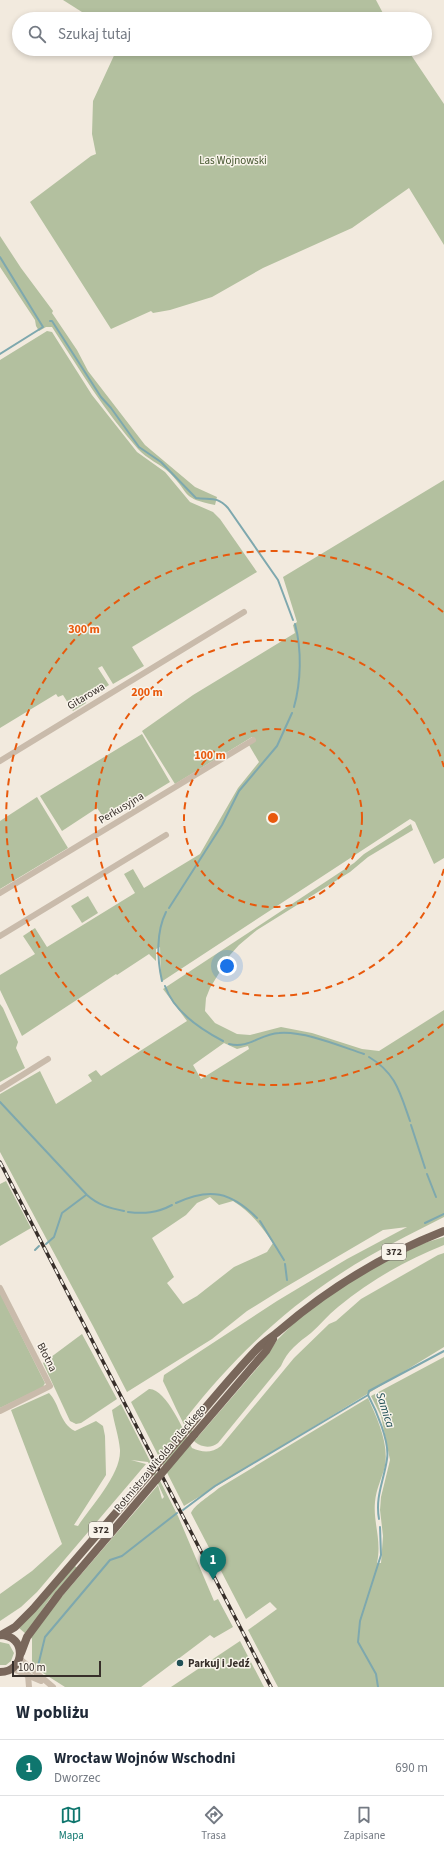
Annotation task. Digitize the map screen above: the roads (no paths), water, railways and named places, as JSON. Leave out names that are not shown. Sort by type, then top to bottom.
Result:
[{"type":"main road","name":"Rotmistrza Witolda Pileckiego","points":[[0,1635],[15,1627],[33,1609],[259,1347],[302,1312],[350,1277],[393,1252],[444,1231]]},
{"type":"main road","name":"Rotmistrza Witolda Pileckiego","points":[[20,1656],[27,1638],[59,1594],[266,1351],[275,1335]]},
{"type":"main road","name":"372","points":[[0,1635],[13,1638],[18,1644],[20,1656],[13,1669]]},
{"type":"main road","points":[[0,1673],[13,1669]]},
{"type":"street","name":"Gitarowa","points":[[0,761],[244,612]]},
{"type":"street","name":"Perkusyjna","points":[[0,893],[252,740]]},
{"type":"street","points":[[0,936],[166,835]]},
{"type":"street","points":[[0,1089],[48,1059]]},
{"type":"street","name":"Błotna","points":[[0,1288],[50,1386],[0,1411]]},
{"type":"street","points":[[20,1656],[51,1686]]},
{"type":"street","points":[[13,1669],[51,1686]]},
{"type":"street","points":[[28,1675],[29,1687]]},
{"type":"waterway","points":[[0,257],[43,327],[0,354]]},
{"type":"waterway","points":[[50,321],[52,321],[101,397],[111,408],[139,447],[161,462],[196,498],[217,500],[228,508],[278,580],[293,620]]},
{"type":"waterway","points":[[294,707],[300,666],[299,644],[295,624]]},
{"type":"waterway","points":[[169,908],[222,825],[239,791],[277,746],[292,713]]},
{"type":"waterway","points":[[162,981],[158,946],[160,928],[166,912]]},
{"type":"waterway","points":[[165,986],[169,995],[181,1012],[197,1025],[223,1041]]},
{"type":"waterway","points":[[229,1044],[243,1045],[272,1034],[289,1033],[300,1034],[322,1040],[364,1054]]},
{"type":"waterway","points":[[369,1057],[378,1063],[396,1084],[410,1121]]},
{"type":"waterway","points":[[0,1102],[87,1195],[104,1206],[124,1211]]},
{"type":"waterway","points":[[411,1125],[425,1168]]},
{"type":"waterway","points":[[427,1174],[436,1197]]},
{"type":"waterway","points":[[46,1244],[54,1237],[62,1213],[86,1195]]},
{"type":"waterway","points":[[176,1203],[199,1195],[220,1195],[238,1202],[257,1218]]},
{"type":"waterway","points":[[128,1212],[150,1212],[161,1210],[172,1205]]},
{"type":"waterway","points":[[425,1223],[444,1214]]},
{"type":"waterway","points":[[260,1221],[284,1260]]},
{"type":"waterway","points":[[35,1250],[39,1246]]},
{"type":"waterway","points":[[285,1264],[287,1280]]},
{"type":"waterway","name":"Samica","points":[[379,1519],[378,1503],[386,1467],[387,1452],[382,1426],[368,1395],[369,1391],[444,1351]]},
{"type":"waterway","points":[[183,1510],[215,1486],[368,1395]]},
{"type":"waterway","points":[[38,1666],[45,1637],[110,1560],[122,1556],[177,1513]]},
{"type":"waterway","name":"Samica","points":[[378,1687],[376,1674],[358,1642],[360,1621],[381,1555],[380,1527]]},
{"type":"railway","points":[[0,1162],[271,1687]]},
{"type":"place","name":"Wrocław Wojnów Wschodni","points":[[213,1580]]},
{"type":"place","name":"Parkuj i Jedź","points":[[180,1663]]},
{"type":"park label","name":"Las Wojnowski","points":[[233,160]]}]
